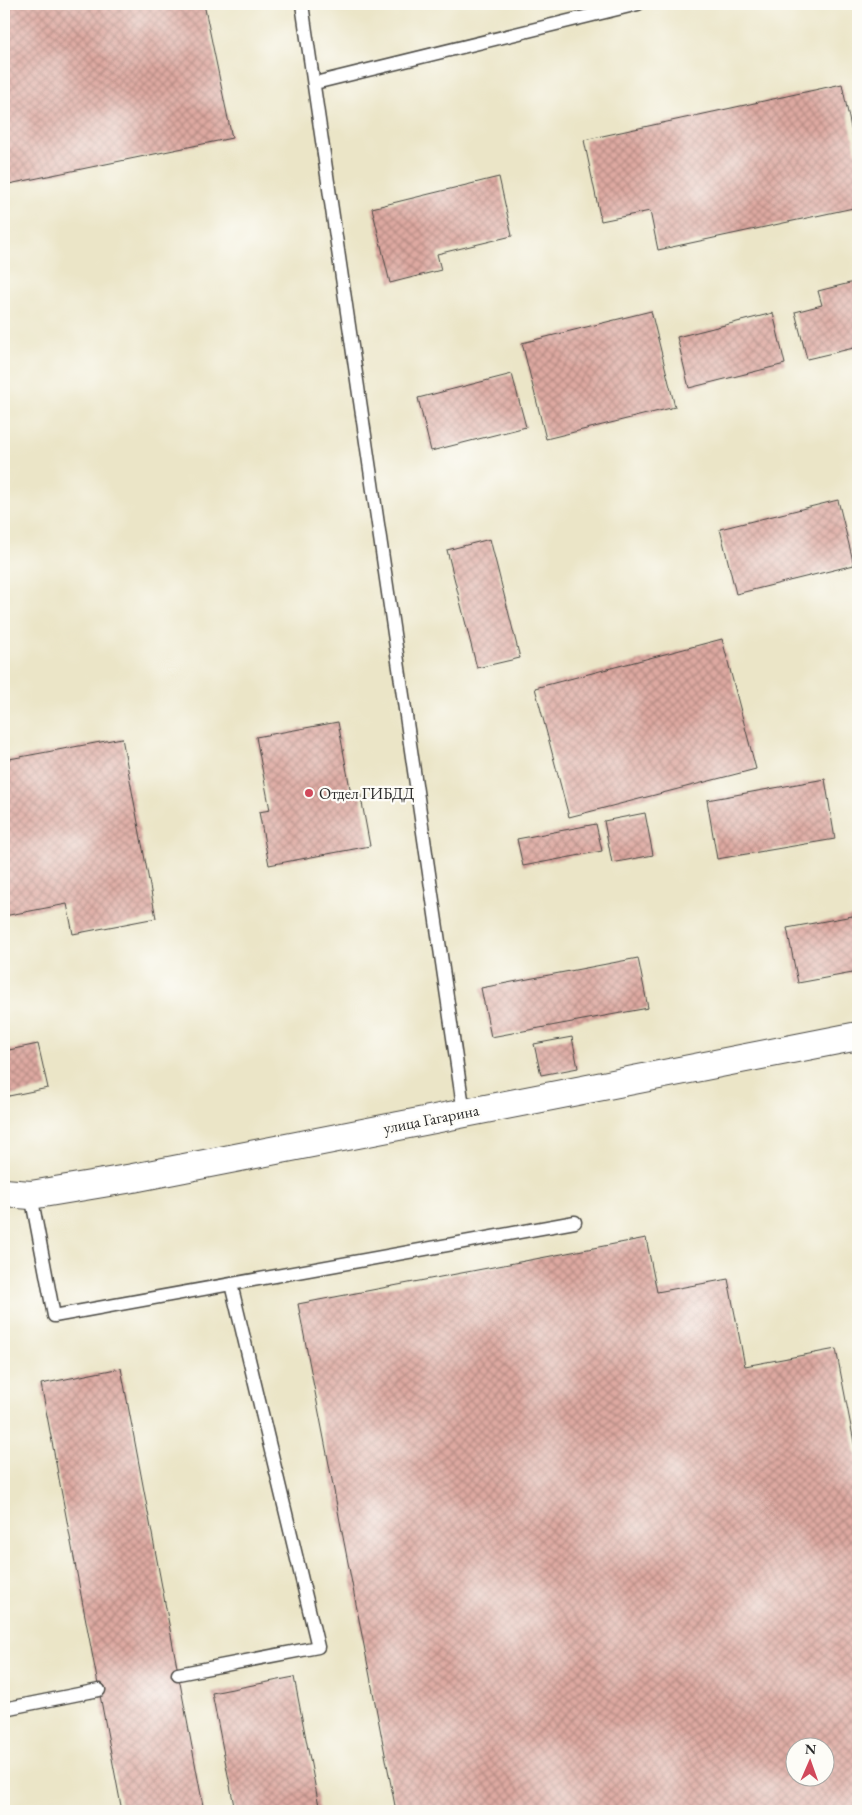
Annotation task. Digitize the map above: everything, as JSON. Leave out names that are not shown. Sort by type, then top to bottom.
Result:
[{"type":"street","name":"улица Гагарина","points":[[4,1193],[31,1194],[133,1178],[858,1036]]},
{"type":"lane","points":[[302,4],[464,1113]]},
{"type":"lane","points":[[315,84],[638,4]]},
{"type":"lane","points":[[31,1194],[54,1316],[575,1222]]},
{"type":"lane","points":[[178,1674],[318,1647],[231,1284]]},
{"type":"lane","points":[[4,1709],[99,1690]]},
{"type":"building","points":[[4,4],[204,4],[232,138],[4,185]]},
{"type":"building","points":[[842,84],[858,162],[858,207],[658,250],[650,211],[601,221],[584,140]]},
{"type":"building","points":[[499,177],[512,236],[437,254],[441,270],[390,283],[372,208]]},
{"type":"building","points":[[858,281],[858,347],[807,359],[795,312],[822,305],[818,291]]},
{"type":"building","points":[[651,311],[675,407],[546,439],[522,343]]},
{"type":"building","points":[[773,313],[785,364],[689,388],[677,337]]},
{"type":"building","points":[[512,374],[526,427],[431,451],[418,398]]},
{"type":"building","points":[[838,500],[854,565],[736,594],[720,529]]},
{"type":"building","points":[[490,539],[520,658],[477,668],[447,550]]},
{"type":"building","points":[[722,639],[756,769],[569,817],[535,688]]},
{"type":"building","name":"Отдел ГИБДД","points":[[338,722],[351,794],[360,792],[370,846],[269,865],[259,812],[270,810],[256,737]]},
{"type":"building","points":[[122,738],[156,918],[73,934],[67,904],[4,916],[4,760]]},
{"type":"building","points":[[825,779],[835,839],[717,859],[707,800]]},
{"type":"building","points":[[645,813],[653,855],[612,863],[604,821]]},
{"type":"building","points":[[596,824],[602,851],[523,866],[517,839]]},
{"type":"building","points":[[858,915],[858,972],[798,983],[787,928]]},
{"type":"building","points":[[638,958],[648,1008],[491,1037],[481,988]]},
{"type":"building","points":[[572,1037],[578,1068],[541,1075],[534,1044]]},
{"type":"building","points":[[38,1044],[48,1088],[4,1097],[4,1051]]},
{"type":"building","points":[[646,1238],[657,1292],[728,1279],[745,1366],[836,1349],[858,1463],[858,1811],[396,1811],[298,1304]]},
{"type":"building","points":[[121,1368],[204,1811],[122,1811],[41,1384]]},
{"type":"building","points":[[294,1677],[320,1811],[235,1811],[212,1693]]},
{"type":"place","name":"Отдел ГИБДД","points":[[309,793]]}]
